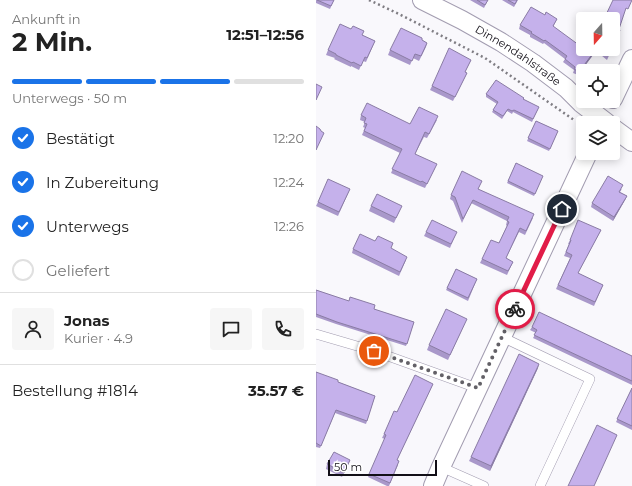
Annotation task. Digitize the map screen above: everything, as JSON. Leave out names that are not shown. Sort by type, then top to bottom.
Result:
[{"type":"street","name":"Dinnendahlstraße","points":[[422,0],[501,42],[533,63],[566,88],[598,116]]},
{"type":"street","points":[[620,84],[632,59]]},
{"type":"street","name":"Dinnendahlstraße","points":[[620,133],[632,142]]},
{"type":"street","points":[[433,486],[585,160]]},
{"type":"lane","points":[[316,334],[374,351],[478,388]]},
{"type":"lane","points":[[502,337],[590,379],[540,486]]},
{"type":"lane","points":[[441,467],[484,486]]},
{"type":"path","points":[[369,0],[485,58],[576,122]]},
{"type":"building","points":[[317,0],[334,0],[331,6]]},
{"type":"building","points":[[477,0],[488,0],[485,5]]},
{"type":"building","points":[[508,0],[517,0],[515,4]]},
{"type":"building","points":[[613,0],[632,0],[628,9],[626,8],[620,26],[620,12],[607,12]]},
{"type":"building","points":[[531,7],[545,15],[546,12],[557,19],[553,26],[576,43],[576,56],[591,56],[585,64],[576,64],[576,70],[574,69],[575,67],[565,59],[567,56],[545,40],[544,41],[520,25]]},
{"type":"building","points":[[340,24],[351,29],[353,26],[364,31],[362,35],[375,41],[367,58],[365,57],[361,66],[353,62],[352,63],[328,50]]},
{"type":"building","points":[[401,28],[422,38],[422,40],[427,43],[421,56],[415,54],[412,61],[390,50]]},
{"type":"building","points":[[449,48],[471,60],[465,72],[467,73],[455,97],[432,86]]},
{"type":"building","points":[[496,80],[524,98],[523,99],[539,107],[533,119],[514,110],[512,111],[508,109],[503,116],[493,110],[498,102],[486,94]]},
{"type":"building","points":[[316,84],[322,87],[316,100]]},
{"type":"building","points":[[367,103],[410,124],[419,107],[438,116],[429,134],[425,132],[415,154],[437,164],[427,184],[392,169],[402,149],[364,131],[367,124],[364,123],[366,118],[361,115]]},
{"type":"building","points":[[536,121],[558,131],[550,149],[528,138]]},
{"type":"building","points":[[316,126],[324,133],[316,150]]},
{"type":"building","points":[[516,163],[543,176],[535,194],[508,181]]},
{"type":"building","points":[[462,171],[482,181],[478,189],[534,214],[526,231],[520,228],[506,258],[513,262],[508,271],[482,259],[491,240],[499,243],[509,222],[507,221],[509,217],[473,200],[463,219],[455,197],[451,195]]},
{"type":"building","points":[[608,176],[623,185],[619,192],[627,196],[614,217],[592,203]]},
{"type":"building","points":[[328,179],[350,189],[339,212],[318,202]]},
{"type":"building","points":[[377,194],[402,206],[396,218],[371,206]]},
{"type":"building","points":[[432,220],[457,232],[451,244],[426,232]]},
{"type":"building","points":[[578,220],[601,230],[578,273],[603,285],[595,302],[558,285],[572,255],[566,252]]},
{"type":"building","points":[[360,234],[375,241],[378,236],[393,243],[391,248],[407,257],[400,272],[353,249]]},
{"type":"building","points":[[456,269],[477,279],[468,298],[447,288]]},
{"type":"building","points":[[316,290],[349,301],[350,297],[375,305],[374,309],[414,322],[407,344],[316,314]]},
{"type":"building","points":[[446,309],[467,319],[450,355],[429,345]]},
{"type":"building","points":[[539,312],[632,356],[632,381],[534,335],[537,330],[532,327]]},
{"type":"building","points":[[519,354],[539,364],[491,466],[471,457]]},
{"type":"building","points":[[316,372],[375,396],[367,421],[336,410],[321,446],[316,443]]},
{"type":"building","points":[[415,375],[433,384],[397,460],[399,461],[390,483],[369,474],[386,435],[384,434],[394,411],[397,412]]},
{"type":"building","points":[[632,388],[632,426],[617,419]]},
{"type":"building","points":[[597,425],[617,435],[594,486],[568,486]]},
{"type":"building","points":[[334,452],[350,460],[344,473],[327,464]]},
{"type":"way so far","points":[[374,351],[478,388],[515,309]]},
{"type":"route","points":[[515,309],[562,209]]}]
